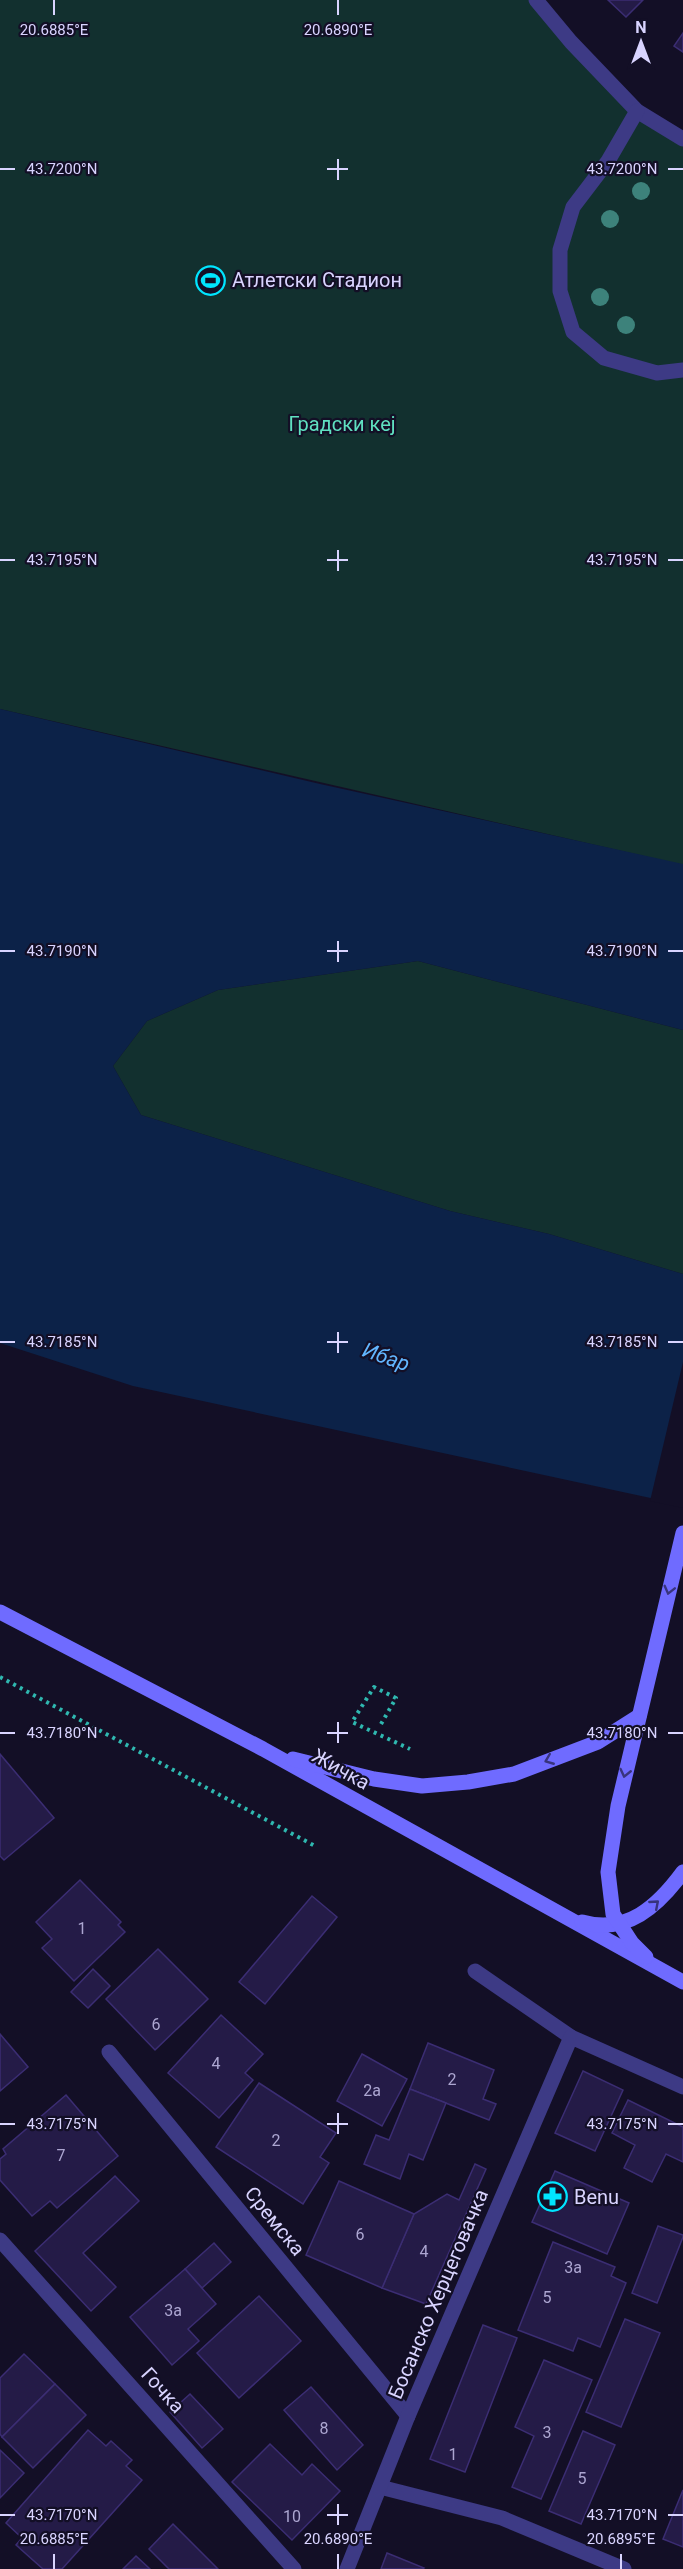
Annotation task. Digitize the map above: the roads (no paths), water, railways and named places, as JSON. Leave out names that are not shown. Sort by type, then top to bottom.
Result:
[{"type":"main road","points":[[659,1970],[632,1942],[613,1914],[608,1872],[618,1806],[683,1533]]},
{"type":"main road","name":"Жичка","points":[[0,1612],[263,1749],[683,1982]]},
{"type":"main road","points":[[263,1749],[317,1767],[374,1779],[422,1786],[468,1782],[514,1774],[598,1742],[639,1716]]},
{"type":"main road","points":[[562,1916],[597,1926],[620,1924],[642,1915],[668,1893],[683,1872]]},
{"type":"street","points":[[536,0],[571,42],[637,111],[683,139]]},
{"type":"street","points":[[637,111],[608,161],[573,207],[560,250],[560,291],[573,332],[604,358],[657,373],[683,370]]},
{"type":"street","points":[[475,1971],[571,2037],[683,2087]]},
{"type":"street","name":"Босанско Херцеговачка","points":[[347,2569],[408,2416],[571,2037]]},
{"type":"street","name":"Сремска","points":[[109,2052],[408,2416]]},
{"type":"street","name":"Гочка","points":[[0,2240],[294,2569]]},
{"type":"street","points":[[380,2487],[502,2518],[624,2569]]},
{"type":"water","name":"Ибар","points":[[0,709],[320,784],[683,864],[683,1030],[418,961],[218,990],[147,1021],[113,1066],[141,1115],[450,1211],[549,1234],[683,1274],[683,1505],[133,1386],[0,1343]]},
{"type":"place","name":"Атлетски Стадион","points":[[211,280]]},
{"type":"place","name":"Benu","points":[[553,2197]]},
{"type":"park label","name":"Градски кеј","points":[[342,424]]}]
